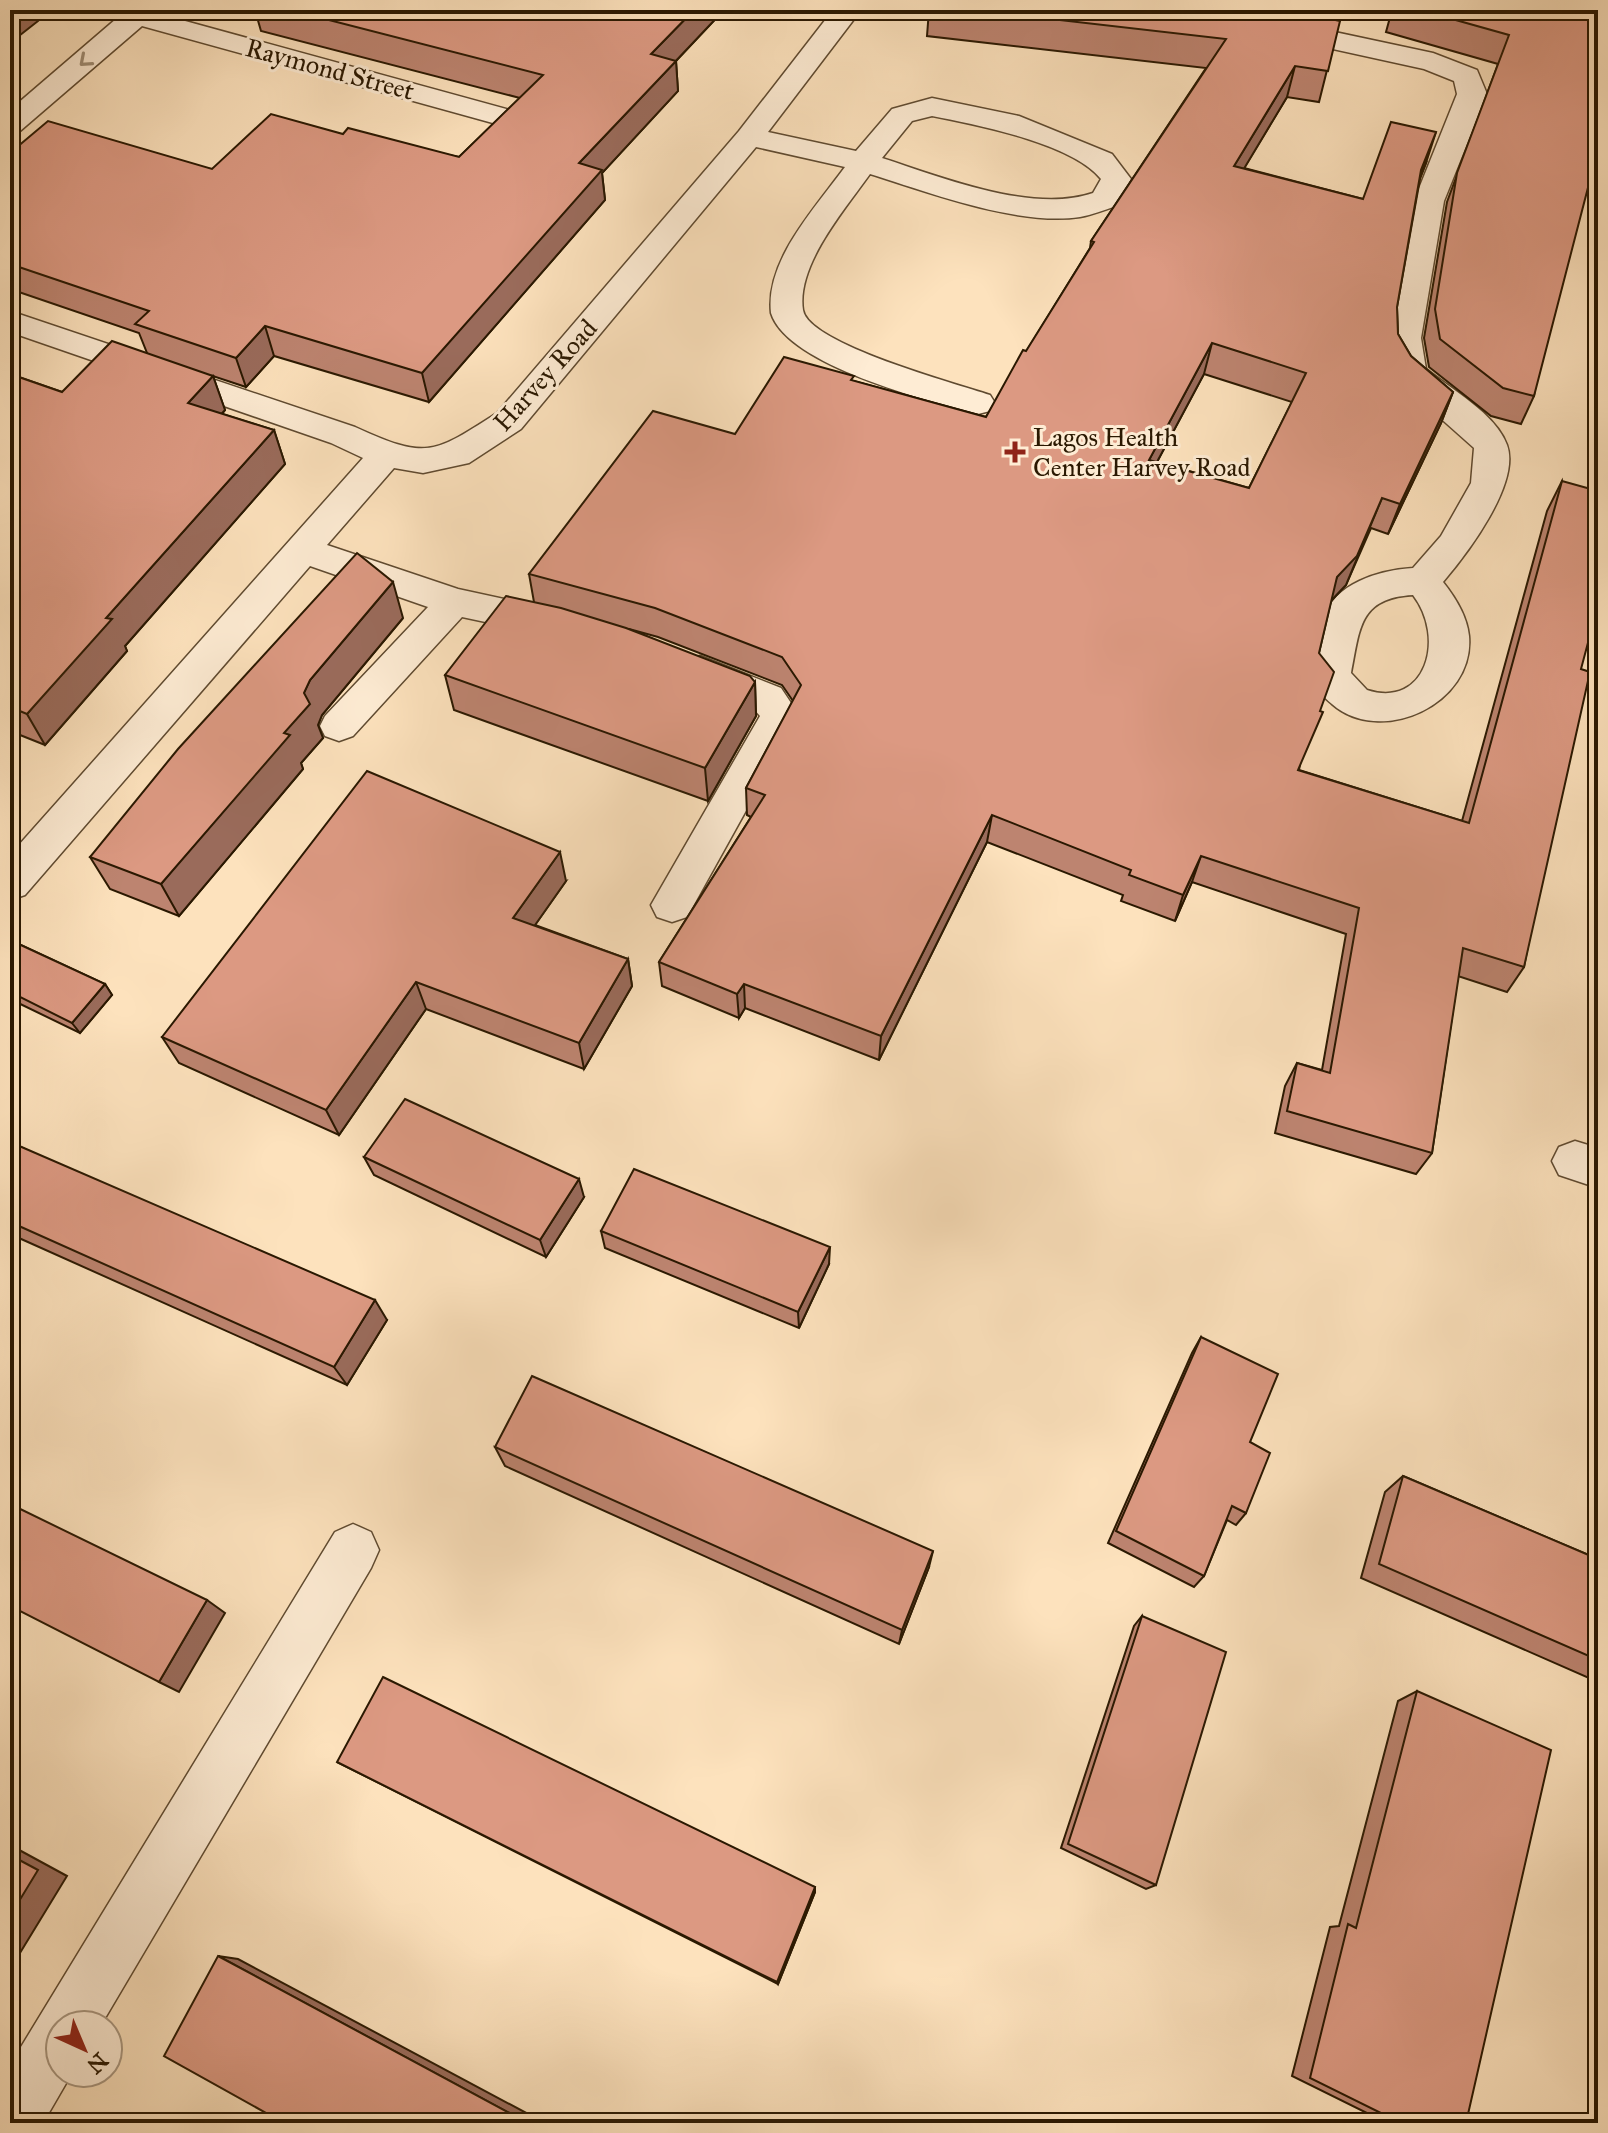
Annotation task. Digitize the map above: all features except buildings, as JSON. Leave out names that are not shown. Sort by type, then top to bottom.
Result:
[{"type":"street","name":"Harvey Road","points":[[10,321],[343,435],[386,455],[423,461],[457,455],[509,421],[749,137],[847,10]]},
{"type":"street","points":[[1193,10],[1433,62],[1467,76],[1472,94],[1429,201],[1405,338],[1407,364],[1414,376],[1480,431],[1491,447],[1489,483],[1454,545],[1423,581]]},
{"type":"street","points":[[10,125],[131,12]]},
{"type":"street","name":"Raymond Street","points":[[131,12],[500,116]]},
{"type":"street","points":[[749,137],[863,162],[1055,212],[1099,205],[1115,190],[1116,179],[1101,160],[1009,122],[932,107],[902,115],[863,162],[796,263],[786,305],[790,320],[812,339],[852,361],[978,403]]},
{"type":"street","points":[[10,883],[28,834],[386,455]]},
{"type":"street","points":[[300,549],[454,602],[584,631]]},
{"type":"street","points":[[339,726],[454,602]]},
{"type":"street","points":[[671,659],[767,698],[780,715],[672,905]]},
{"type":"street","points":[[78,2009],[353,1550]]},
{"type":"street","points":[[10,2121],[44,2065]]},
{"type":"place","name":"Lagos Health Center Harvey Road","points":[[1015,452]]}]
